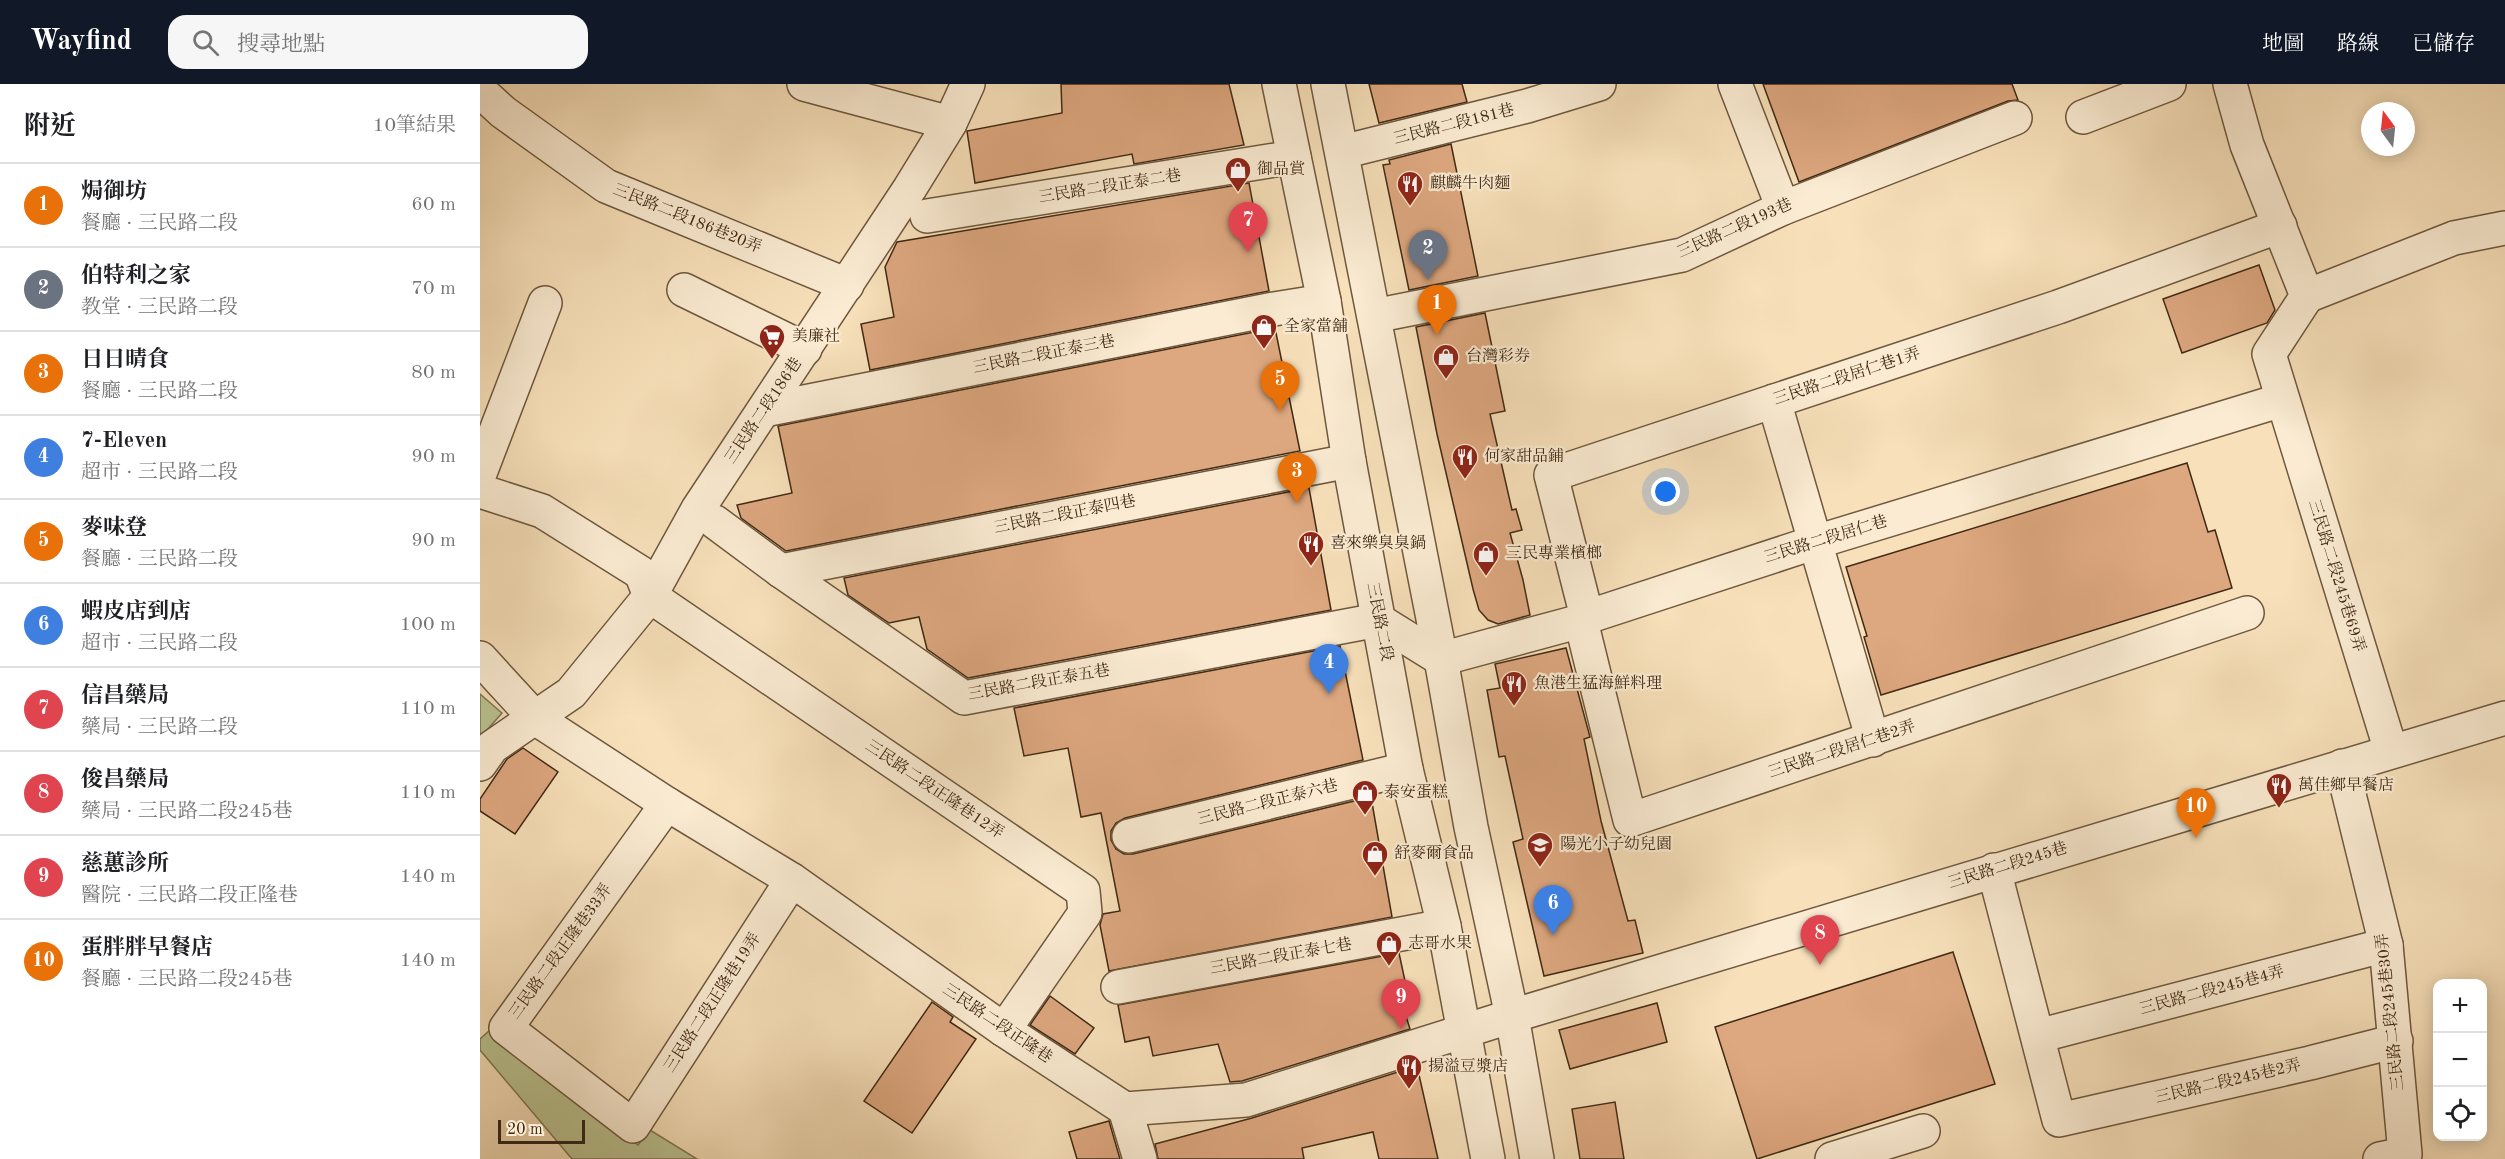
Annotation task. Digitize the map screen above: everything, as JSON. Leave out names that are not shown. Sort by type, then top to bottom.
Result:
[{"type":"street","points":[[804,84],[950,123]]},
{"type":"street","name":"三民路二段186巷","points":[[535,718],[571,693],[650,596],[698,509],[805,349],[950,123],[968,84]]},
{"type":"street","name":"三民路二段","points":[[1280,84],[1324,302],[1349,460],[1406,769],[1444,926],[1488,1159]]},
{"type":"street","points":[[1328,84],[1442,659],[1471,827],[1512,1016],[1537,1159]]},
{"type":"street","name":"三民路二段181巷","points":[[1342,152],[1524,95],[1599,84]]},
{"type":"street","points":[[1735,84],[1783,208]]},
{"type":"street","points":[[2083,117],[2169,84]]},
{"type":"street","points":[[2230,84],[2247,145],[2307,296],[2454,238],[2505,228]]},
{"type":"street","name":"三民路二段186巷20弄","points":[[480,92],[503,112],[606,186],[846,285]]},
{"type":"street","name":"三民路二段193巷","points":[[1374,316],[1682,255],[1783,208],[2015,118]]},
{"type":"street","name":"三民路二段正泰二巷","points":[[927,216],[1294,157]]},
{"type":"street","name":"三民路二段居仁巷1弄","points":[[1584,619],[1551,475],[2058,307],[2280,226]]},
{"type":"street","points":[[684,290],[805,349]]},
{"type":"street","name":"三民路二段245巷69弄","points":[[2307,296],[2269,354],[2391,751]]},
{"type":"street","name":"三民路二段正泰三巷","points":[[764,410],[1274,309],[1324,302]]},
{"type":"street","points":[[480,473],[545,303]]},
{"type":"street","name":"三民路二段居仁巷","points":[[1442,659],[1584,619],[1816,542],[2282,400]]},
{"type":"street","points":[[1774,401],[1873,740]]},
{"type":"street","name":"三民路二段正泰四巷","points":[[781,571],[1349,460]]},
{"type":"street","points":[[480,491],[542,512],[632,567],[641,573],[650,596]]},
{"type":"street","name":"三民路二段正泰五巷","points":[[715,522],[781,571],[964,698],[1378,620]]},
{"type":"street","name":"三民路二段正隆巷12弄","points":[[650,596],[1083,891],[1085,913],[1004,1030]]},
{"type":"street","name":"三民路二段居仁巷2弄","points":[[1584,619],[1630,820],[2247,613]]},
{"type":"street","points":[[1378,620],[1442,659]]},
{"type":"street","name":"三民路二段正隆巷","points":[[480,658],[535,718],[667,804],[792,880],[1004,1030],[1125,1109]]},
{"type":"street","points":[[480,764],[492,747],[535,718]]},
{"type":"street","name":"三民路二段245巷","points":[[1512,1016],[2505,718]]},
{"type":"street","name":"三民路二段245巷30弄","points":[[2342,766],[2386,945],[2396,1041],[2393,1157]]},
{"type":"street","name":"三民路二段正泰六巷","points":[[1129,836],[1406,769]]},
{"type":"street","name":"三民路二段正隆巷33弄","points":[[633,1126],[506,1028],[667,804]]},
{"type":"street","points":[[1995,870],[2038,1036]]},
{"type":"street","name":"三民路二段正隆巷19弄","points":[[633,1126],[792,880]]},
{"type":"street","name":"三民路二段正泰七巷","points":[[1118,987],[1444,926]]},
{"type":"street","name":"三民路二段245巷4弄","points":[[2038,1036],[2386,945]]},
{"type":"street","points":[[1140,1159],[1125,1109],[1246,1100],[1512,1016]]},
{"type":"street","name":"三民路二段245巷2弄","points":[[2038,1036],[2059,1120],[2396,1041]]},
{"type":"street","points":[[1832,1159],[1923,1131]]},
{"type":"green space","points":[[480,694],[502,713],[480,738]]},
{"type":"green space","points":[[490,1030],[638,1145],[650,1130],[697,1159],[572,1159],[480,1050],[480,1039]]},
{"type":"building","points":[[1061,84],[1229,84],[1244,145],[1134,164],[1132,154],[975,183],[967,131],[1062,113]]},
{"type":"building","points":[[1369,84],[1462,84],[1467,102],[1379,123]]},
{"type":"building","points":[[1763,84],[2012,84],[2018,100],[2008,101],[1799,182]]},
{"type":"building","points":[[1451,144],[1478,276],[1409,290],[1383,165],[1390,164],[1389,160]]},
{"type":"building","points":[[1249,183],[1269,291],[870,370],[861,324],[894,317],[885,267],[897,242]]},
{"type":"building","points":[[2259,265],[2275,310],[2267,323],[2182,353],[2163,299]]},
{"type":"building","points":[[1485,313],[1505,411],[1490,414],[1512,510],[1516,509],[1522,530],[1510,533],[1530,615],[1498,624],[1488,620],[1479,610],[1473,589],[1437,434],[1416,327]]},
{"type":"building","points":[[1275,328],[1300,451],[786,551],[741,518],[737,505],[792,493],[778,426]]},
{"type":"building","points":[[2187,463],[2208,532],[2215,530],[2232,588],[1881,695],[1864,637],[1867,636],[1846,567]]},
{"type":"building","points":[[1309,488],[1331,610],[968,678],[927,649],[919,617],[889,623],[848,595],[844,578]]},
{"type":"building","points":[[1340,646],[1363,760],[1125,818],[1116,823],[1111,831],[1111,840],[1116,849],[1124,854],[1133,854],[1371,797],[1392,917],[1109,971],[1100,925],[1103,914],[1120,911],[1101,813],[1081,817],[1068,748],[1024,756],[1014,708]]},
{"type":"building","points":[[1566,648],[1590,737],[1584,739],[1601,821],[1628,921],[1635,920],[1643,953],[1544,976],[1513,842],[1523,839],[1505,756],[1499,757],[1487,690],[1500,688],[1495,664]]},
{"type":"building","points":[[523,748],[558,772],[515,834],[480,811],[480,799],[507,759]]},
{"type":"building","points":[[1953,952],[1995,1084],[1757,1159],[1715,1027]]},
{"type":"building","points":[[1399,953],[1411,1009],[1404,1010],[1410,1029],[1242,1081],[1230,1082],[1218,1044],[1153,1056],[1149,1037],[1125,1042],[1118,1005]]},
{"type":"building","points":[[1050,996],[1094,1028],[1075,1054],[1030,1025]]},
{"type":"building","points":[[932,1002],[953,1017],[950,1022],[976,1039],[912,1133],[864,1101]]},
{"type":"building","points":[[1657,1003],[1667,1042],[1570,1069],[1559,1030]]},
{"type":"building","points":[[1417,1066],[1438,1159],[1379,1159],[1373,1132],[1302,1148],[1304,1159],[1158,1159],[1155,1144],[1252,1118]]},
{"type":"building","points":[[1615,1102],[1624,1159],[1580,1159],[1572,1109]]},
{"type":"building","points":[[1109,1121],[1120,1159],[1077,1159],[1069,1132]]},
{"type":"place","name":"御品賞","points":[[1238,193]]},
{"type":"place","name":"麒麟牛肉麵","points":[[1410,207]]},
{"type":"place","name":"信昌藥局","points":[[1248,252]]},
{"type":"place","name":"伯特利之家","points":[[1428,280]]},
{"type":"place","name":"焗御坊","points":[[1437,335]]},
{"type":"place","name":"全家當舖","points":[[1264,350]]},
{"type":"place","name":"美廉社","points":[[772,360]]},
{"type":"place","name":"台灣彩券","points":[[1446,380]]},
{"type":"place","name":"麥味登","points":[[1280,411]]},
{"type":"place","name":"何家甜品鋪","points":[[1465,480]]},
{"type":"place","name":"日日晴食","points":[[1297,503]]},
{"type":"place","name":"喜來樂臭臭鍋","points":[[1311,567]]},
{"type":"place","name":"三民專業檳榔","points":[[1486,577]]},
{"type":"place","name":"7-Eleven","points":[[1329,694]]},
{"type":"place","name":"魚港生猛海鮮料理","points":[[1514,707]]},
{"type":"place","name":"萬佳鄉早餐店","points":[[2279,809]]},
{"type":"place","name":"泰安蛋糕","points":[[1365,816]]},
{"type":"place","name":"蛋胖胖早餐店","points":[[2196,838]]},
{"type":"place","name":"陽光小子幼兒園","points":[[1540,868]]},
{"type":"place","name":"舒麥爾食品","points":[[1375,877]]},
{"type":"place","name":"蝦皮店到店","points":[[1553,935]]},
{"type":"place","name":"俊昌藥局","points":[[1820,965]]},
{"type":"place","name":"志哥水果","points":[[1389,967]]},
{"type":"place","name":"慈蕙診所","points":[[1401,1029]]},
{"type":"place","name":"揚溢豆漿店","points":[[1409,1090]]}]
